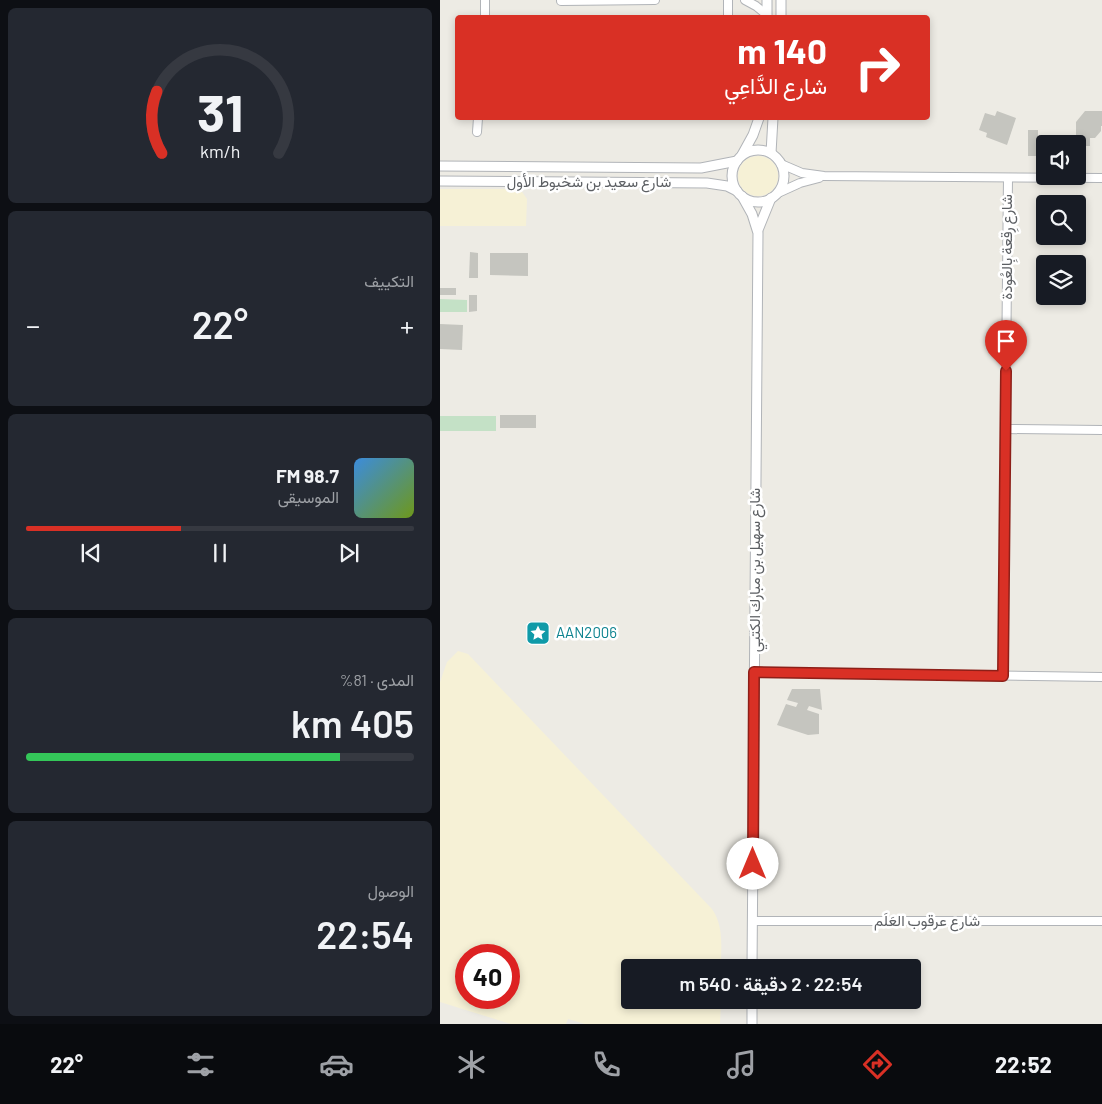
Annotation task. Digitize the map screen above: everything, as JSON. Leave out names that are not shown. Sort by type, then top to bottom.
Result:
[{"type":"street","points":[[485,0],[485,15]]},
{"type":"street","points":[[561,1],[655,0]]},
{"type":"street","points":[[728,0],[728,15]]},
{"type":"street","points":[[745,0],[756,6],[766,15]]},
{"type":"street","points":[[767,0],[767,15]]},
{"type":"street","points":[[781,0],[781,15]]},
{"type":"street","points":[[477,132],[478,120]]},
{"type":"street","points":[[758,120],[753,136],[739,158],[732,176],[740,193],[757,202],[800,183],[824,176]]},
{"type":"street","points":[[771,153],[773,120]]},
{"type":"street","points":[[739,158],[756,150],[771,153],[782,164],[802,173],[824,176],[1102,178]]},
{"type":"street","name":"شارع سعيد بن شخبوط الأول","points":[[440,166],[701,168],[725,165],[739,158]]},
{"type":"street","points":[[774,195],[784,179],[782,164]]},
{"type":"street","name":"شارع رِقعة بِالعُودة","points":[[1003,676],[1008,178]]},
{"type":"street","name":"شارع سعيد بن شخبوط الأول","points":[[440,181],[707,182],[727,186],[740,193]]},
{"type":"street","name":"شارع سهيل بن مبارك الكتبي","points":[[740,193],[752,214],[758,232]]},
{"type":"street","name":"شارع سهيل بن مبارك الكتبي","points":[[752,959],[758,232],[763,215],[774,195]]},
{"type":"street","points":[[1006,429],[1102,430]]},
{"type":"street","points":[[754,672],[1102,676]]},
{"type":"street","name":"شارع عرقوب العَلَم","points":[[753,921],[1102,921]]},
{"type":"street","points":[[752,1009],[752,1024]]},
{"type":"green space","points":[[440,299],[467,300],[467,312],[440,312]]},
{"type":"green space","points":[[440,416],[496,416],[496,431],[440,431]]},
{"type":"sand","points":[[762,156],[769,159],[775,165],[778,176],[777,184],[769,193],[762,196],[754,196],[747,193],[739,184],[738,172],[741,165],[750,157]]},
{"type":"sand","points":[[440,189],[520,189],[527,199],[526,226],[440,226]]},
{"type":"sand","points":[[458,651],[468,654],[712,909],[716,916],[720,930],[721,959],[621,959],[621,1009],[721,1009],[720,1024],[585,1024],[568,1019],[566,1024],[511,1024],[463,1009],[520,1009],[520,944],[455,944],[455,1007],[440,1002],[440,682],[447,662]]},
{"type":"building","points":[[997,111],[1016,118],[1007,145],[986,137],[987,133],[979,130],[985,113],[995,116]]},
{"type":"building","points":[[1085,111],[1102,111],[1101,131],[1095,138],[1090,138],[1090,146],[1086,146],[1086,135],[1076,135],[1076,122]]},
{"type":"building","points":[[1028,130],[1038,130],[1038,135],[1036,135],[1036,156],[1028,156]]},
{"type":"building","points":[[470,252],[478,253],[478,278],[469,278]]},
{"type":"building","points":[[490,253],[528,253],[528,276],[490,275]]},
{"type":"building","points":[[440,288],[456,288],[456,295],[440,295]]},
{"type":"building","points":[[469,295],[477,295],[477,311],[469,312]]},
{"type":"building","points":[[440,324],[463,325],[462,350],[440,349]]},
{"type":"building","points":[[500,415],[536,415],[536,428],[500,428]]},
{"type":"building","points":[[792,689],[820,689],[822,710],[809,706],[807,710],[819,714],[819,734],[808,735],[777,725],[786,704],[796,707],[798,703],[787,700]]},
{"type":"place","name":"AAN2006","points":[[538,633]]},
{"type":"route","points":[[753,864],[754,672],[1003,676],[1006,371]]}]
